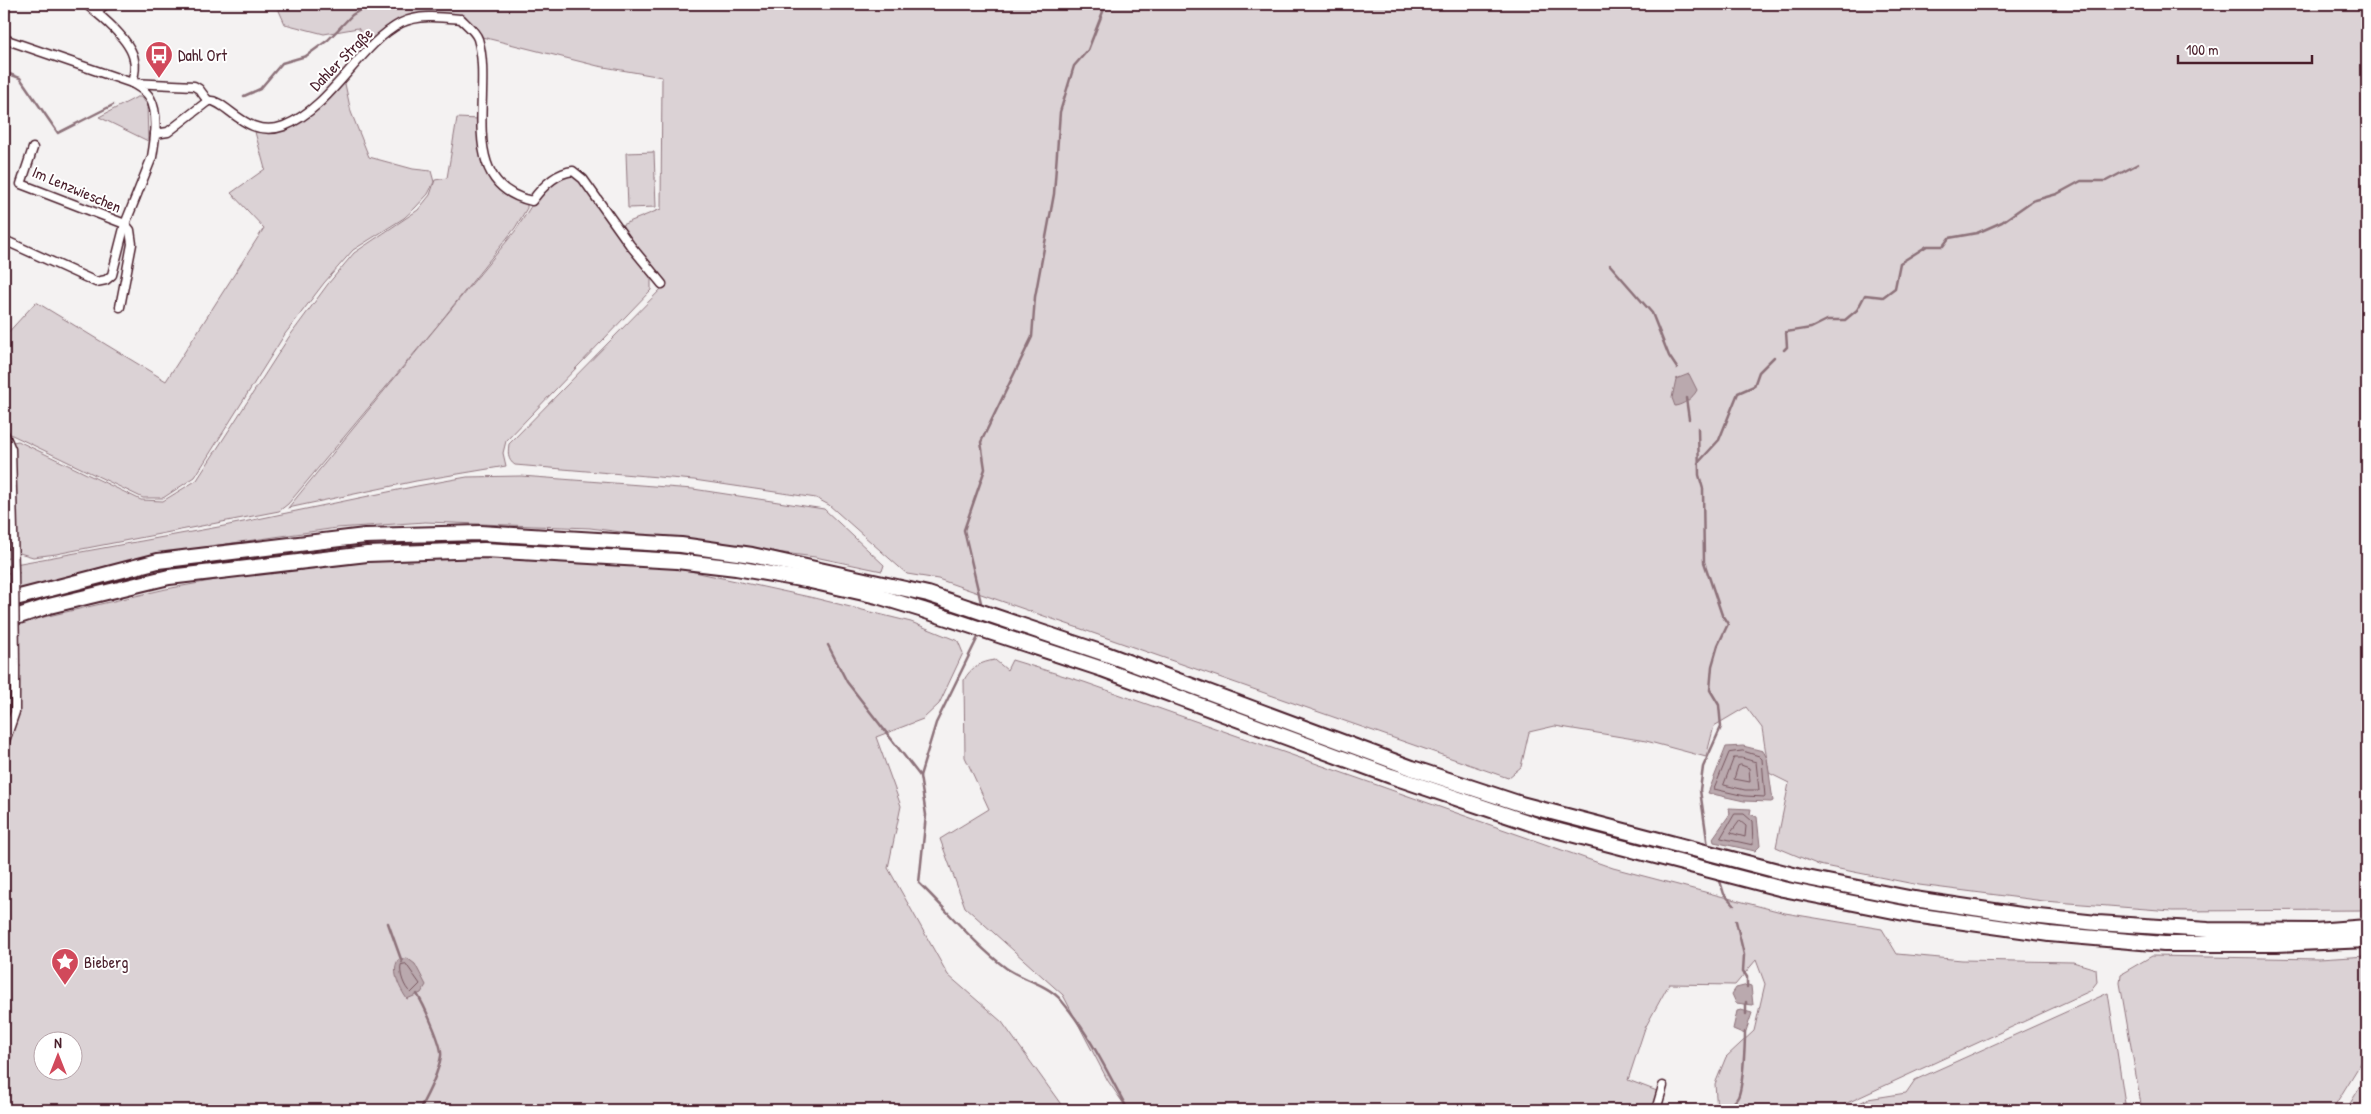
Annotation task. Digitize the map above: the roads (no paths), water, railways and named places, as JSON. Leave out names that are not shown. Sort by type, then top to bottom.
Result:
[{"type":"highway","points":[[4,601],[158,561],[365,536],[480,533],[681,545],[752,555],[928,594],[1106,654],[1412,768],[1521,804],[1797,876],[1914,899],[2020,915],[2097,923],[2208,930],[2315,931],[2367,927]]},
{"type":"highway","points":[[4,621],[49,606],[169,577],[367,554],[484,550],[676,561],[736,568],[815,582],[923,610],[1102,669],[1391,776],[1536,825],[1783,889],[1914,915],[2049,934],[2164,944],[2277,944],[2367,940]]},
{"type":"street","points":[[4,240],[96,282],[106,280],[112,275],[125,224],[152,156],[155,134],[151,100],[144,91],[132,83],[135,69],[132,53],[122,38],[86,4]]},
{"type":"street","points":[[96,12],[106,4]]},
{"type":"street","name":"Dahler Straße","points":[[4,40],[132,83],[194,86],[199,89],[208,101],[218,102],[247,124],[265,128],[283,126],[303,115],[328,93],[387,32],[402,23],[429,17],[461,18],[478,37],[483,75],[480,140],[493,176],[506,192],[532,201],[540,190],[562,172],[572,171],[583,179],[630,245],[662,284]]},
{"type":"street","points":[[155,134],[168,132],[208,101]]},
{"type":"street","name":"Im Lenzwieschen","points":[[33,148],[21,184],[125,224]]},
{"type":"street","points":[[120,307],[132,244],[130,230],[125,224]]},
{"type":"street","points":[[4,433],[11,449],[15,666],[15,712],[4,744]]},
{"type":"street","points":[[1656,1110],[1664,1086]]},
{"type":"water","points":[[1689,374],[1697,390],[1688,401],[1675,406],[1672,398],[1676,379]]},
{"type":"water","points":[[1743,746],[1763,751],[1767,758],[1773,801],[1744,801],[1708,793],[1726,747]]},
{"type":"water","points":[[1729,808],[1751,809],[1750,814],[1757,817],[1760,846],[1755,851],[1714,842],[1713,838],[1730,814]]},
{"type":"water","points":[[407,958],[415,964],[426,985],[421,993],[407,999],[399,985],[395,970],[398,960]]},
{"type":"water","points":[[1751,986],[1753,1005],[1736,1003],[1732,994],[1736,988]]},
{"type":"water","points":[[1741,1010],[1752,1013],[1745,1034],[1733,1029],[1737,1011]]},
{"type":"waterway","points":[[244,96],[260,89],[282,63],[306,56],[328,40],[352,15],[370,4]]},
{"type":"waterway","points":[[982,607],[964,530],[985,469],[981,442],[1032,337],[1035,297],[1054,194],[1060,112],[1074,66],[1088,50],[1106,4]]},
{"type":"waterway","points":[[4,72],[20,78],[58,133],[113,105]]},
{"type":"waterway","points":[[1784,350],[1787,347],[1786,332],[1811,328],[1827,320],[1845,320],[1857,310],[1865,295],[1883,297],[1895,288],[1900,263],[1927,246],[1943,246],[1949,238],[1977,233],[2002,222],[2032,201],[2057,194],[2081,181],[2106,181],[2138,164]]},
{"type":"waterway","points":[[1610,265],[1652,313],[1669,356],[1677,368]]},
{"type":"waterway","points":[[1698,463],[1719,440],[1738,393],[1754,386],[1759,372],[1774,357]]},
{"type":"waterway","points":[[1686,398],[1689,419]]},
{"type":"waterway","points":[[1698,428],[1699,475],[1703,489],[1704,562],[1722,615],[1728,624],[1718,645],[1712,666],[1710,690],[1719,705],[1721,727],[1703,767],[1700,790],[1708,847]]},
{"type":"waterway","points":[[980,633],[936,723],[920,776],[926,815],[919,883],[994,959],[1013,972],[1049,990],[1061,1000],[1089,1040],[1128,1110]]},
{"type":"waterway","points":[[828,645],[847,682],[920,776]]},
{"type":"waterway","points":[[1719,878],[1724,894],[1734,905]]},
{"type":"waterway","points":[[1736,921],[1744,955],[1743,971],[1747,977],[1747,987]]},
{"type":"waterway","points":[[388,923],[402,962]]},
{"type":"waterway","points":[[417,994],[428,1015],[441,1051],[440,1063],[435,1077],[419,1110]]},
{"type":"waterway","points":[[1746,1002],[1746,1014]]},
{"type":"waterway","points":[[1728,1110],[1740,1092],[1745,1032]]},
{"type":"place","name":"Dahl Ort","points":[[159,79]]},
{"type":"place","name":"Bieberg","points":[[65,986]]}]
